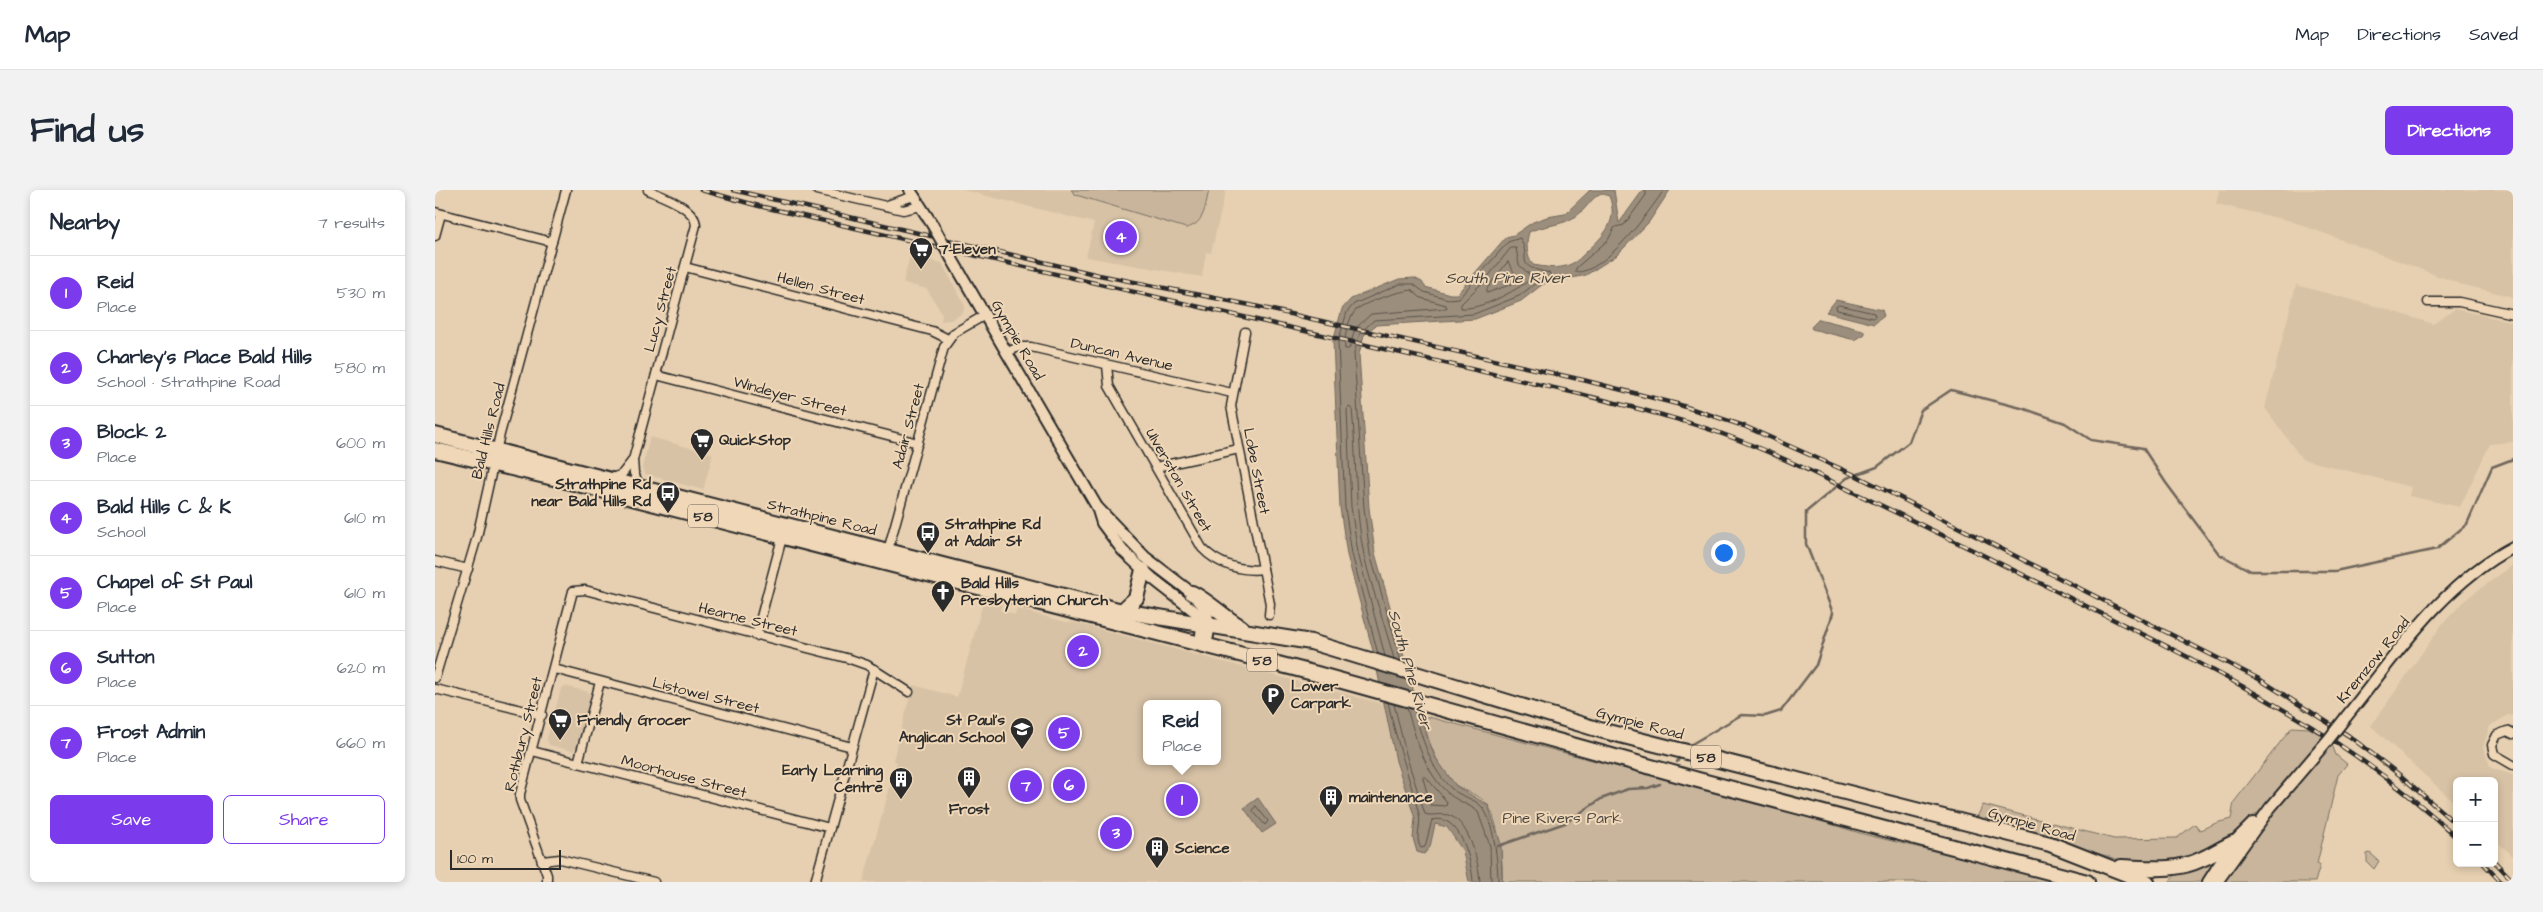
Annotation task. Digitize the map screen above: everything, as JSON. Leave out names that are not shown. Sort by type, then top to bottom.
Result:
[{"type":"highway","name":"Strathpine Road","points":[[435,434],[496,456],[887,557],[1122,611],[1206,625]]},
{"type":"highway","name":"Strathpine Road","points":[[435,450],[496,456],[610,480],[640,487],[784,531]]},
{"type":"highway","name":"Strathpine Road","points":[[887,557],[1203,645]]},
{"type":"highway","points":[[1122,611],[1136,598],[1143,570]]},
{"type":"highway","points":[[1192,593],[1205,600],[1243,629]]},
{"type":"highway","name":"Gympie Road","points":[[1206,625],[1243,629],[1324,645],[1600,730],[2041,842],[2147,882]]},
{"type":"highway","name":"58","points":[[1203,645],[1365,687],[1698,780],[2087,882]]},
{"type":"highway","points":[[2108,866],[2145,870],[2173,868],[2200,860],[2233,844]]},
{"type":"main road","name":"Gympie Road","points":[[912,193],[1097,507],[1102,523],[1109,534],[1143,570],[1195,610],[1206,625]]},
{"type":"main road","name":"Gympie Road","points":[[1097,507],[1145,557],[1192,593],[1207,611],[1206,625]]},
{"type":"main road","name":"Kremzow Road","points":[[2217,882],[2270,808],[2328,740],[2430,613],[2456,586],[2476,570],[2513,547]]},
{"type":"main road","points":[[1203,645],[1206,625]]},
{"type":"main road","name":"Kremzow Road","points":[[2207,882],[2233,844],[2270,808]]},
{"type":"street","name":"Bald Hills Road","points":[[435,678],[467,570],[566,190]]},
{"type":"street","name":"Lucy Street","points":[[640,487],[634,473],[633,460],[695,229],[695,219],[684,208],[648,190]]},
{"type":"street","points":[[817,190],[907,210],[921,206]]},
{"type":"street","points":[[887,205],[912,193]]},
{"type":"street","points":[[435,236],[438,213],[552,242]]},
{"type":"street","name":"Hellen Street","points":[[685,267],[932,331],[948,339]]},
{"type":"street","points":[[2428,302],[2459,302],[2513,314]]},
{"type":"street","points":[[948,339],[958,330],[985,315]]},
{"type":"street","name":"Lobe Street","points":[[1245,332],[1232,393],[1232,414],[1270,604],[1269,615]]},
{"type":"street","name":"Adair Street","points":[[887,557],[942,351],[948,339]]},
{"type":"street","name":"Duncan Avenue","points":[[1006,353],[1018,347],[1027,347],[1232,393]]},
{"type":"street","name":"Ulverston Street","points":[[1107,365],[1109,386],[1206,552],[1231,566],[1251,570],[1263,569]]},
{"type":"street","name":"Windeyer Street","points":[[656,375],[918,443]]},
{"type":"street","points":[[1156,467],[1239,449]]},
{"type":"street","name":"Lucy Street","points":[[610,480],[623,474],[633,460]]},
{"type":"street","points":[[756,636],[784,531]]},
{"type":"street","points":[[435,561],[467,570]]},
{"type":"street","name":"Hearne Street","points":[[573,590],[585,590],[756,636],[850,658],[874,668],[909,692]]},
{"type":"street","name":"Rothbury Street","points":[[547,882],[542,861],[520,800],[573,590]]},
{"type":"street","points":[[815,882],[874,668]]},
{"type":"street","name":"Listowel Street","points":[[554,669],[852,747]]},
{"type":"street","points":[[579,763],[600,682]]},
{"type":"street","points":[[435,689],[542,715]]},
{"type":"street","points":[[2513,734],[2507,731],[2497,735],[2492,745],[2494,754],[2513,765]]},
{"type":"street","name":"Moorhouse Street","points":[[532,751],[830,828]]},
{"type":"street","points":[[542,861],[560,859],[654,882]]},
{"type":"shaded area","points":[[963,190],[1226,190],[1211,253],[1206,252],[1202,277],[1086,257],[1094,223]]},
{"type":"shaded area","points":[[2219,190],[2513,190],[2513,297],[2460,284],[2291,221],[2216,204]]},
{"type":"shaded area","name":"7-Eleven","points":[[910,255],[942,263],[965,306],[963,313],[951,320],[941,321],[942,314],[927,289],[903,283]]},
{"type":"shaded area","points":[[2296,285],[2386,309],[2433,324],[2455,309],[2513,322],[2513,442],[2490,444],[2460,507],[2409,496],[2411,487],[2302,459],[2265,408]]},
{"type":"shaded area","points":[[650,437],[713,454],[703,490],[645,474],[642,468]]},
{"type":"shaded area","points":[[2513,565],[2513,716],[2508,715],[2490,726],[2483,747],[2491,768],[2513,775],[2513,856],[2498,843],[2498,777],[2453,777],[2453,801],[2371,726],[2443,623],[2470,596]]},
{"type":"shaded area","name":"St Paul's Anglican School","points":[[984,599],[1002,605],[1000,610],[1015,615],[1017,609],[1076,623],[1383,704],[1396,761],[1415,818],[1414,827],[1430,847],[1435,824],[1447,827],[1463,850],[1469,882],[863,882],[897,762],[893,760],[913,685],[957,697]]},
{"type":"shaded area","points":[[564,686],[589,692],[591,696],[577,747],[572,751],[549,745],[547,739],[561,689]]},
{"type":"green space","points":[[1071,190],[1209,190],[1201,218],[1197,223],[1186,228],[1076,195]]},
{"type":"green space","name":"Pine Rivers Park","points":[[1425,716],[1804,816],[1863,834],[2062,882],[1502,882],[1499,842],[1491,810],[1484,801],[1457,786],[1445,773],[1430,743]]},
{"type":"green space","points":[[2292,727],[2309,728],[2324,737],[2261,810],[2216,847],[2179,863],[2128,863],[2038,834],[1977,817],[1983,805],[2114,839],[2177,838],[2195,824],[2200,830],[2231,819],[2234,802]]},
{"type":"green space","points":[[2331,742],[2336,755],[2347,764],[2338,775],[2317,864],[2320,865],[2315,882],[2223,882],[2266,822]]},
{"type":"green space","points":[[2370,853],[2379,861],[2374,869],[2367,862],[2367,854]]},
{"type":"green space","points":[[2216,859],[2201,882],[2169,882],[2178,872]]},
{"type":"water","name":"South Pine River","points":[[1590,190],[1614,190],[1619,223],[1643,190],[1670,190],[1649,222],[1616,256],[1586,275],[1543,284],[1521,301],[1475,319],[1376,325],[1364,335],[1359,354],[1369,508],[1375,553],[1423,725],[1435,757],[1456,786],[1488,805],[1501,844],[1502,882],[1469,882],[1463,851],[1447,827],[1435,824],[1430,847],[1424,854],[1417,852],[1413,838],[1415,818],[1396,761],[1373,651],[1347,555],[1340,508],[1333,341],[1342,309],[1351,299],[1399,279],[1414,278],[1422,282],[1425,287],[1457,294],[1506,237],[1514,235],[1533,222],[1565,214]],"holes":[[[1601,193],[1609,196],[1612,213],[1608,227],[1599,240],[1579,259],[1562,267],[1552,268],[1533,265],[1527,249],[1529,232],[1570,220]]]},
{"type":"water","points":[[1836,300],[1882,310],[1884,316],[1874,324],[1826,312]]},
{"type":"water","points":[[1819,319],[1863,330],[1865,334],[1855,340],[1812,329],[1811,327]]},
{"type":"water","points":[[1258,798],[1276,824],[1262,833],[1244,808]]},
{"type":"waterway","points":[[1690,745],[1741,715],[1765,716],[1781,711],[1816,665],[1833,613],[1806,544],[1806,512],[1847,478],[1877,467],[1909,442],[1921,410],[1951,390],[2025,409],[2065,423],[2091,440],[2143,448],[2166,483],[2219,554],[2251,571],[2335,571],[2437,549],[2467,524],[2492,467],[2513,459]]},
{"type":"waterway","points":[[1677,762],[1680,757]]},
{"type":"waterway","points":[[1498,846],[1565,823],[1601,799],[1628,789],[1648,788],[1660,784]]},
{"type":"railway","points":[[701,190],[759,206],[1580,394],[1673,418],[1728,436],[1792,463],[2052,589],[2264,698],[2364,762],[2412,798],[2453,834]]},
{"type":"railway","points":[[733,190],[1099,275],[1250,305],[1583,380],[1677,404],[1744,426],[1855,475],[2259,679],[2349,736],[2401,776],[2454,822]]},
{"type":"railway","points":[[2498,865],[2513,881]]},
{"type":"railway","points":[[2487,867],[2501,882]]},
{"type":"place","name":"Bald Hills C & K","points":[[1121,237]]},
{"type":"place","name":"7-Eleven","points":[[921,270]]},
{"type":"place","name":"QuickStop","points":[[702,461]]},
{"type":"place","name":"Strathpine Rd near Bald Hills Rd","points":[[668,514]]},
{"type":"place","name":"Strathpine Rd at Adair St","points":[[928,554]]},
{"type":"place","name":"Bald Hills Presbyterian Church","points":[[943,613]]},
{"type":"place","name":"Charley's Place Bald Hills","points":[[1083,651]]},
{"type":"place","name":"Lower Carpark","points":[[1273,716]]},
{"type":"place","name":"Chapel of St Paul","points":[[1064,733]]},
{"type":"place","name":"Friendly Grocer","points":[[560,741]]},
{"type":"place","name":"St Paul's Anglican School","points":[[1022,750]]},
{"type":"place","name":"Sutton","points":[[1069,785]]},
{"type":"place","name":"Frost Admin","points":[[1026,786]]},
{"type":"place","name":"Frost","points":[[969,799]]},
{"type":"place","name":"Early Learning Centre","points":[[901,800]]},
{"type":"place","name":"Reid","points":[[1182,800]]},
{"type":"place","name":"maintenance","points":[[1331,818]]},
{"type":"place","name":"Block 2","points":[[1116,833]]},
{"type":"place","name":"Science","points":[[1157,869]]}]
